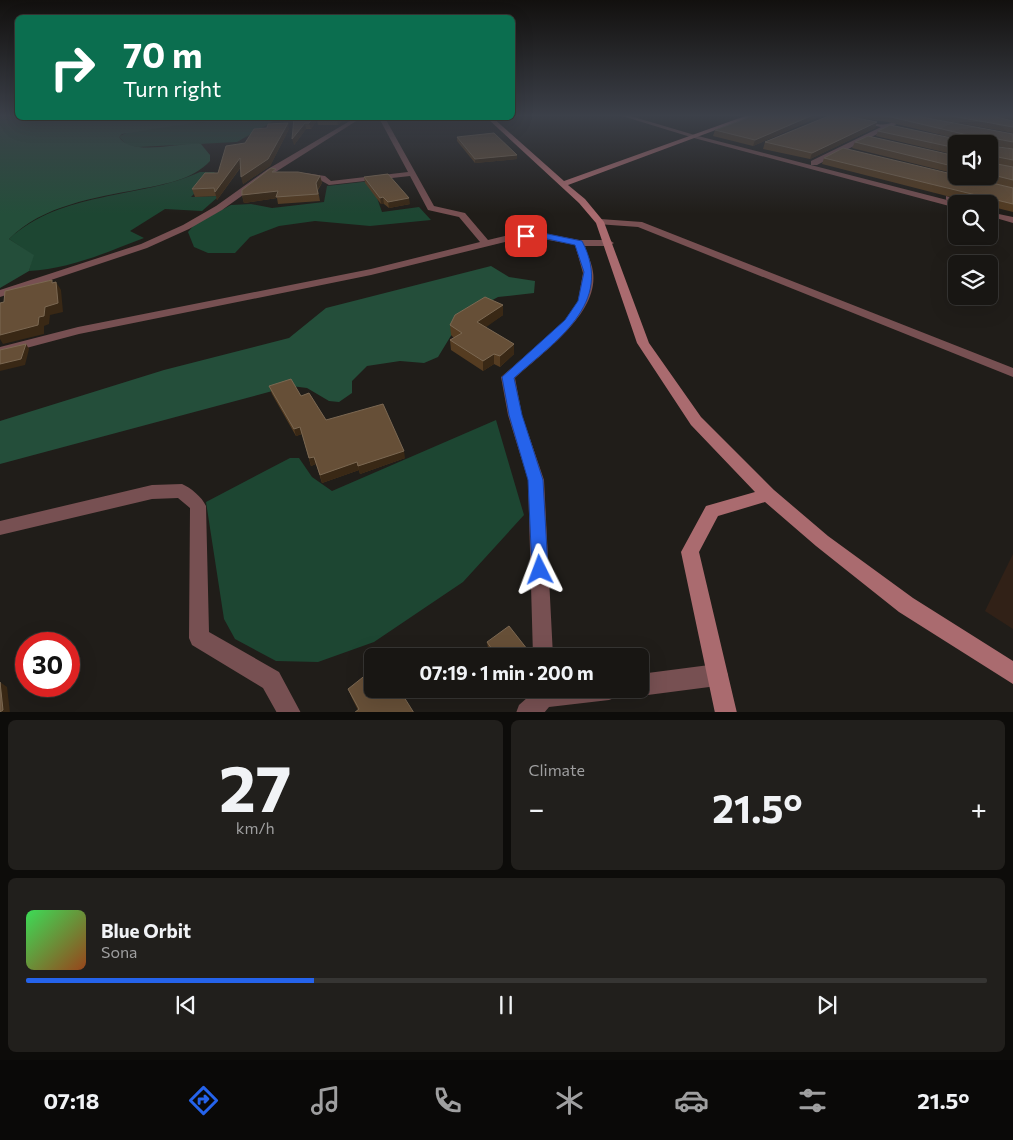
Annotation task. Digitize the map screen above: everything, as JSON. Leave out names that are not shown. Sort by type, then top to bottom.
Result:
[{"type":"street","points":[[0,294],[70,272],[164,238],[219,208],[271,171],[308,148]]},
{"type":"street","points":[[398,148],[431,208],[462,215],[485,243]]},
{"type":"street","points":[[523,148],[582,201],[600,222],[643,343],[696,421],[768,495],[822,541],[906,605],[1013,674]]},
{"type":"street","points":[[563,184],[662,148]]},
{"type":"street","points":[[748,148],[948,203]]},
{"type":"street","points":[[757,148],[948,198]]},
{"type":"street","points":[[814,163],[844,148]]},
{"type":"street","points":[[841,150],[850,152]]},
{"type":"street","points":[[271,171],[322,178],[329,183],[412,174]]},
{"type":"street","points":[[998,211],[1013,215]]},
{"type":"street","points":[[998,216],[1013,220]]},
{"type":"street","points":[[600,222],[639,224],[1013,372]]},
{"type":"street","points":[[0,351],[78,331],[371,272],[513,237],[538,235],[579,243],[609,243]]},
{"type":"street","points":[[543,648],[536,480],[515,415],[508,377],[569,322],[583,301],[588,272],[579,243]]},
{"type":"street","points":[[0,528],[152,492],[182,491],[198,506],[199,638],[271,680],[290,712]]},
{"type":"street","points":[[726,712],[690,552],[712,511],[768,495]]},
{"type":"street","points":[[649,684],[717,675]]},
{"type":"street","points":[[527,712],[540,698]]},
{"type":"shaded area","points":[[1013,554],[1013,629],[985,611]]},
{"type":"green space","points":[[0,148],[204,148],[210,155],[210,161],[187,177],[159,185],[87,200],[37,218],[9,239],[34,255],[29,271],[0,288]]},
{"type":"green space","points":[[200,172],[215,172],[191,197],[219,196],[202,211],[165,209],[130,231],[144,238],[102,254],[59,267],[29,271],[33,255],[9,239],[30,223],[53,212],[77,204],[176,181]]},
{"type":"green space","points":[[371,181],[382,212],[419,207],[431,220],[370,226],[315,221],[279,226],[250,237],[235,253],[208,253],[194,247],[188,232],[195,224],[231,205],[251,204],[272,208],[324,202],[327,186]]},
{"type":"green space","points":[[491,266],[509,277],[535,281],[534,293],[498,297],[463,316],[438,357],[424,363],[400,361],[367,366],[352,381],[352,393],[339,402],[329,401],[307,388],[291,386],[0,464],[0,421],[164,370],[289,338],[326,308]]},
{"type":"green space","points":[[496,420],[524,515],[463,582],[374,642],[318,662],[276,661],[235,639],[224,619],[206,502],[290,458],[299,458],[312,477],[332,491]]},
{"type":"building","points":[[225,148],[274,148],[268,159],[241,177],[240,158],[215,192],[214,188],[192,189],[205,173],[218,173]]},
{"type":"building","points":[[466,148],[510,148],[517,155],[475,159]]},
{"type":"building","points":[[792,148],[822,148],[812,153]]},
{"type":"building","points":[[844,148],[948,173],[948,185],[998,184],[1013,188],[1013,204],[998,200],[998,195],[976,195],[824,158]]},
{"type":"building","points":[[880,148],[922,148],[948,154],[948,165]]},
{"type":"building","points":[[998,148],[1013,149],[1013,160],[998,157]]},
{"type":"building","points":[[998,164],[1013,167],[1013,180],[998,176]]},
{"type":"building","points":[[271,168],[276,169],[272,172],[298,172],[320,176],[316,183],[318,194],[276,197],[278,191],[242,195],[242,190]]},
{"type":"building","points":[[388,174],[409,198],[388,202],[383,197],[380,198],[364,177]]},
{"type":"building","points":[[52,280],[52,283],[56,282],[58,303],[45,307],[44,316],[39,317],[38,325],[0,335],[0,303],[4,302],[5,291]]},
{"type":"building","points":[[485,297],[503,305],[477,322],[514,344],[500,356],[494,354],[483,361],[450,340],[462,333],[450,325],[455,315]]},
{"type":"building","points":[[26,344],[21,359],[0,364],[0,350]]},
{"type":"building","points":[[291,379],[301,396],[309,393],[326,420],[383,404],[404,451],[358,466],[357,462],[320,475],[314,457],[309,458],[300,427],[294,429],[269,386]]},
{"type":"building","points":[[509,626],[526,648],[491,648],[487,642]]},
{"type":"building","points":[[364,676],[364,698],[405,698],[413,712],[355,712],[359,709],[348,689]]},
{"type":"building","points":[[0,682],[3,710],[0,712]]},
{"type":"route","points":[[526,236],[538,235],[579,243],[588,272],[583,301],[569,322],[508,377],[515,415],[536,480],[540,570]]}]
